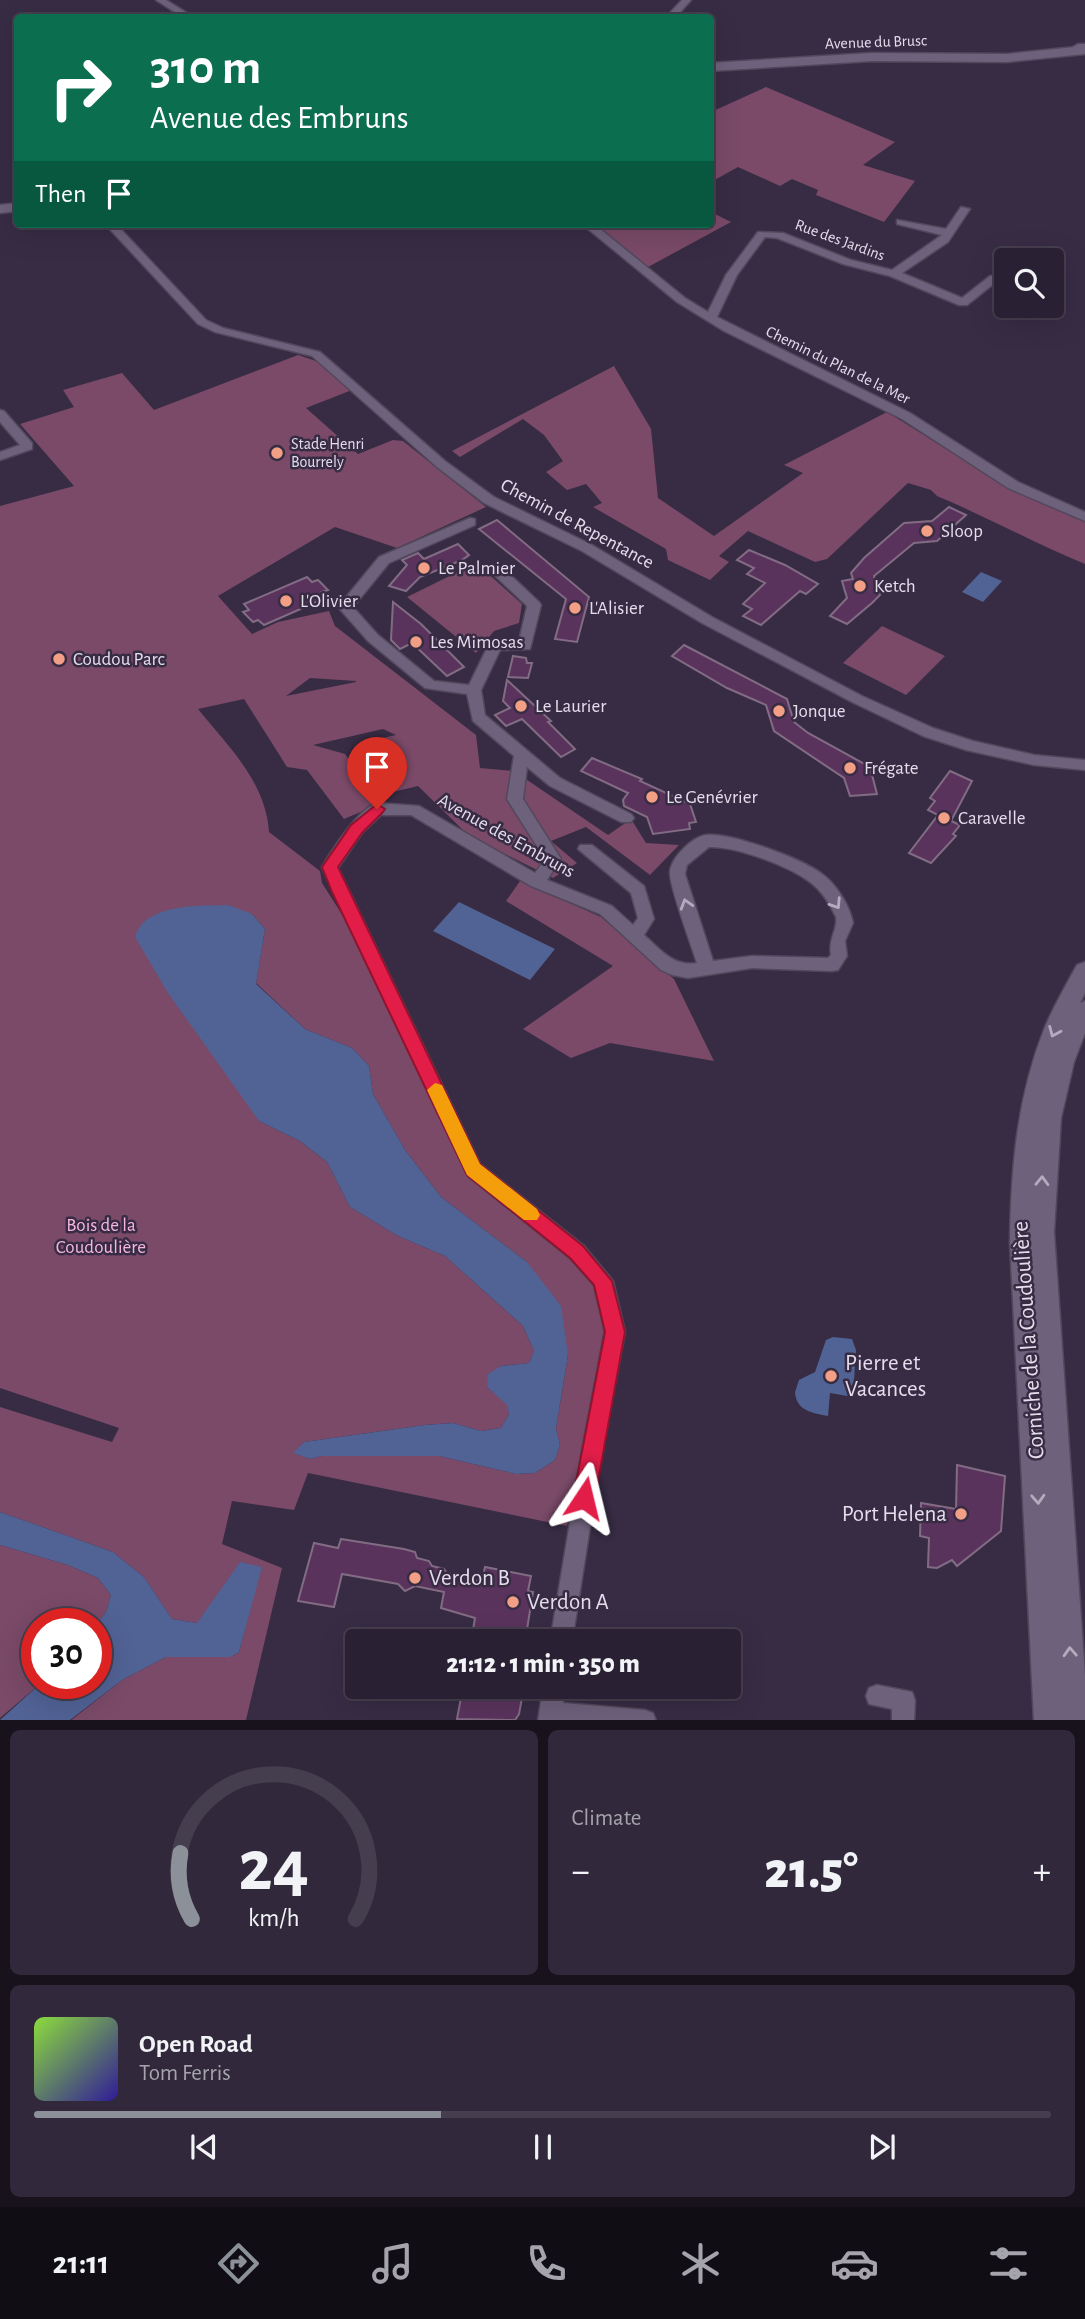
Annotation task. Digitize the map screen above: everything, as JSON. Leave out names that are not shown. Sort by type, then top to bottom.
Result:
[{"type":"main road","name":"Avenue du Brusc","points":[[714,67],[872,57],[987,59],[1043,56],[1083,49]]},
{"type":"main road","name":"Corniche de la Coudoulière","points":[[1049,1720],[1023,1259],[1021,1171],[1028,1117],[1042,1064],[1065,1005],[1085,971]]},
{"type":"main road","name":"Corniche de la Coudoulière","points":[[1073,1720],[1042,1232],[1042,1176],[1057,1078],[1085,1010]]},
{"type":"street","points":[[160,0],[184,14]]},
{"type":"street","points":[[674,14],[687,0]]},
{"type":"street","name":"Rue des Jardins","points":[[710,317],[732,275],[762,234],[779,234],[846,262],[894,274],[944,240],[965,209]]},
{"type":"street","name":"Rue des Jardins","points":[[901,222],[950,233]]},
{"type":"street","name":"Chemin de Repentance","points":[[114,228],[202,322],[219,330],[316,354],[441,464],[489,500],[598,554],[729,631],[928,732],[1000,753],[1085,765]]},
{"type":"street","name":"Chemin du Plan de la Mer","points":[[592,228],[681,300],[710,317],[906,416],[1013,485],[1085,517]]},
{"type":"street","points":[[894,274],[963,303],[994,278]]},
{"type":"street","points":[[0,414],[28,446],[0,456]]},
{"type":"street","points":[[470,522],[384,560],[345,607],[373,638],[430,685],[474,690]]},
{"type":"street","points":[[495,569],[534,605],[525,646],[495,645],[474,690],[478,717],[555,782],[626,818]]},
{"type":"street","points":[[522,754],[515,799],[553,859],[537,882]]},
{"type":"street","name":"Avenue des Embruns","points":[[563,1629],[615,1332],[603,1281],[576,1252],[474,1170],[330,867],[357,829],[377,809],[414,810],[537,882],[606,910],[674,968],[688,971],[706,969],[752,962],[832,965],[839,956],[837,941],[845,923],[844,917],[824,887],[813,876],[737,845],[705,841],[680,862],[677,874],[706,969]]},
{"type":"street","points":[[586,849],[638,890],[646,919],[634,936]]},
{"type":"street","points":[[877,1696],[904,1700],[903,1720]]},
{"type":"street","points":[[552,1699],[550,1717],[645,1720]]},
{"type":"green space","points":[[766,87],[895,142],[863,165],[915,181],[884,222],[816,195],[818,190],[792,179],[780,186],[738,167],[714,180],[714,111]]},
{"type":"green space","points":[[714,214],[731,222],[648,267],[600,228],[714,228]]},
{"type":"green space","name":"Bois de la Coudoulière","points":[[298,355],[319,362],[352,390],[306,408],[358,454],[393,440],[403,441],[486,507],[397,548],[335,527],[218,596],[252,634],[278,622],[329,611],[335,626],[476,735],[480,768],[514,771],[608,835],[631,819],[646,843],[679,845],[650,875],[586,827],[551,841],[577,863],[553,878],[469,836],[418,786],[380,795],[360,743],[396,735],[383,729],[313,745],[345,754],[384,802],[344,819],[307,770],[287,767],[244,699],[198,709],[233,751],[253,781],[261,797],[269,832],[320,871],[322,883],[355,935],[461,1152],[567,1251],[594,1284],[604,1329],[567,1526],[308,1473],[294,1510],[232,1501],[222,1544],[282,1568],[246,1720],[71,1720],[98,1699],[112,1699],[112,1688],[122,1680],[166,1657],[231,1657],[239,1652],[261,1567],[197,1623],[172,1619],[144,1577],[113,1552],[0,1512],[0,1407],[112,1442],[119,1428],[0,1388],[0,506],[74,486],[20,424],[74,407],[63,390],[122,373],[154,410]],"holes":[[[310,678],[356,682],[286,696]],[[252,914],[265,929],[256,983],[305,1029],[352,1048],[369,1066],[373,1094],[405,1150],[441,1197],[527,1262],[568,1355],[556,1428],[560,1445],[555,1460],[535,1473],[516,1474],[439,1456],[322,1456],[310,1459],[294,1453],[304,1442],[425,1425],[453,1423],[481,1431],[501,1428],[509,1414],[508,1405],[487,1387],[501,1366],[529,1363],[534,1351],[523,1326],[445,1256],[398,1236],[350,1207],[327,1162],[300,1141],[259,1121]]]},
{"type":"green space","points":[[614,366],[651,429],[658,498],[714,536],[803,473],[784,465],[887,412],[1004,485],[1085,520],[1085,564],[937,496],[931,490],[908,483],[827,559],[815,562],[748,531],[719,556],[729,562],[710,580],[668,560],[666,549],[593,507],[602,503],[586,484],[567,490],[546,472],[563,461],[544,435],[523,419],[460,457],[452,451]]},
{"type":"green space","points":[[476,563],[522,604],[519,623],[494,631],[476,653],[407,597]]},
{"type":"green space","points":[[882,626],[945,656],[906,695],[843,663]]},
{"type":"green space","points":[[520,881],[601,917],[674,979],[714,1061],[610,1043],[571,1058],[523,1029],[613,966],[506,901]]},
{"type":"green space","points":[[0,1545],[68,1565],[98,1578],[111,1595],[107,1608],[21,1608],[22,1699],[0,1718]]},
{"type":"water","points":[[981,572],[1002,581],[983,602],[962,592]]},
{"type":"water","points":[[459,902],[555,949],[530,980],[433,931]]},
{"type":"water","points":[[228,905],[252,914],[265,929],[256,984],[305,1029],[352,1048],[369,1066],[373,1094],[405,1150],[441,1197],[527,1262],[561,1306],[568,1355],[556,1428],[560,1445],[555,1460],[535,1473],[516,1474],[439,1456],[322,1456],[310,1459],[293,1453],[304,1442],[425,1425],[453,1423],[481,1431],[501,1428],[509,1414],[507,1405],[487,1387],[488,1374],[501,1366],[529,1363],[534,1351],[523,1326],[445,1256],[398,1236],[350,1207],[327,1162],[300,1141],[259,1121],[168,993],[135,937],[141,926],[161,912],[188,907]]},
{"type":"water","name":"Pierre et Vacances","points":[[833,1337],[852,1339],[856,1350],[853,1397],[830,1393],[828,1416],[802,1407],[795,1392],[799,1380],[815,1372],[826,1340]]},
{"type":"water","points":[[0,1512],[113,1552],[144,1577],[172,1619],[197,1623],[240,1562],[262,1567],[239,1652],[231,1657],[166,1657],[112,1688],[112,1608],[107,1608],[111,1595],[98,1578],[68,1565],[0,1545]]},
{"type":"water","points":[[23,1699],[97,1699],[70,1720],[0,1720]]},
{"type":"building","points":[[949,507],[966,515],[937,541],[914,543],[874,576],[880,595],[847,624],[830,616],[847,598],[842,581],[853,579],[851,573],[864,558],[904,523],[932,521]]},
{"type":"building","points":[[497,520],[589,597],[577,642],[555,639],[566,599],[479,529]]},
{"type":"building","name":"Le Palmier","points":[[458,544],[469,555],[462,560],[420,577],[406,591],[389,586],[407,565],[402,560],[418,553],[424,559]]},
{"type":"building","points":[[749,550],[785,565],[818,584],[806,594],[800,591],[761,625],[743,616],[752,609],[743,604],[765,583],[747,574],[754,568],[737,560]]},
{"type":"building","name":"L'Olivier","points":[[307,577],[312,582],[318,580],[328,590],[322,592],[328,597],[264,625],[258,620],[253,622],[243,612],[249,610],[244,604]]},
{"type":"building","name":"Les Mimosas","points":[[393,602],[421,624],[464,667],[447,676],[412,643],[400,649],[391,640]]},
{"type":"building","points":[[684,645],[787,699],[794,722],[808,733],[870,767],[877,794],[850,796],[844,778],[774,731],[766,705],[727,688],[672,656]]},
{"type":"building","points":[[513,656],[526,658],[527,663],[532,663],[528,678],[508,677]]},
{"type":"building","name":"Le Laurier","points":[[507,680],[551,721],[548,722],[575,749],[561,757],[522,719],[506,726],[495,715],[510,708],[503,701]]},
{"type":"building","name":"Le Genévrier","points":[[592,758],[642,779],[640,781],[690,804],[696,822],[689,823],[690,829],[653,834],[647,817],[624,806],[623,800],[628,793],[581,771]]},
{"type":"building","name":"Caravelle","points":[[950,771],[972,781],[951,821],[960,825],[953,834],[956,836],[931,863],[909,853],[938,815],[928,810],[935,801],[930,798]]},
{"type":"building","name":"Port Helena","points":[[957,1465],[1005,1476],[1001,1531],[957,1566],[952,1560],[937,1568],[928,1567],[929,1538],[920,1536],[921,1503],[956,1509]]},
{"type":"building","name":"Verdon B","points":[[341,1539],[404,1549],[415,1552],[417,1558],[429,1561],[432,1566],[444,1569],[447,1573],[482,1582],[485,1567],[531,1576],[528,1591],[533,1592],[527,1629],[473,1629],[475,1618],[441,1608],[444,1592],[415,1586],[405,1591],[398,1584],[342,1574],[334,1607],[298,1601],[314,1543],[338,1548]]},
{"type":"building","points":[[461,1699],[522,1699],[515,1720],[457,1719]]},
{"type":"slow traffic","points":[[435,1090],[474,1170],[530,1215]]},
{"type":"place","name":"Stade Henri Bourrely","points":[[277,453]]},
{"type":"place","name":"Sloop","points":[[927,531]]},
{"type":"place","name":"Le Palmier","points":[[424,568]]},
{"type":"place","name":"Ketch","points":[[860,586]]},
{"type":"place","name":"L'Olivier","points":[[286,601]]},
{"type":"place","name":"L'Alisier","points":[[575,608]]},
{"type":"place","name":"Les Mimosas","points":[[416,642]]},
{"type":"place","name":"Coudou Parc","points":[[59,659]]},
{"type":"place","name":"Le Laurier","points":[[521,706]]},
{"type":"place","name":"Jonque","points":[[779,711]]},
{"type":"place","name":"Frégate","points":[[850,768]]},
{"type":"place","name":"Le Genévrier","points":[[652,797]]},
{"type":"place","name":"Caravelle","points":[[944,818]]},
{"type":"place","name":"Pierre et Vacances","points":[[831,1376]]},
{"type":"place","name":"Port Helena","points":[[961,1514]]},
{"type":"place","name":"Verdon B","points":[[415,1578]]},
{"type":"place","name":"Verdon A","points":[[513,1602]]},
{"type":"route","points":[[377,809],[357,829],[330,867],[340,892],[474,1170],[576,1252],[603,1281],[615,1332],[584,1498]]}]
